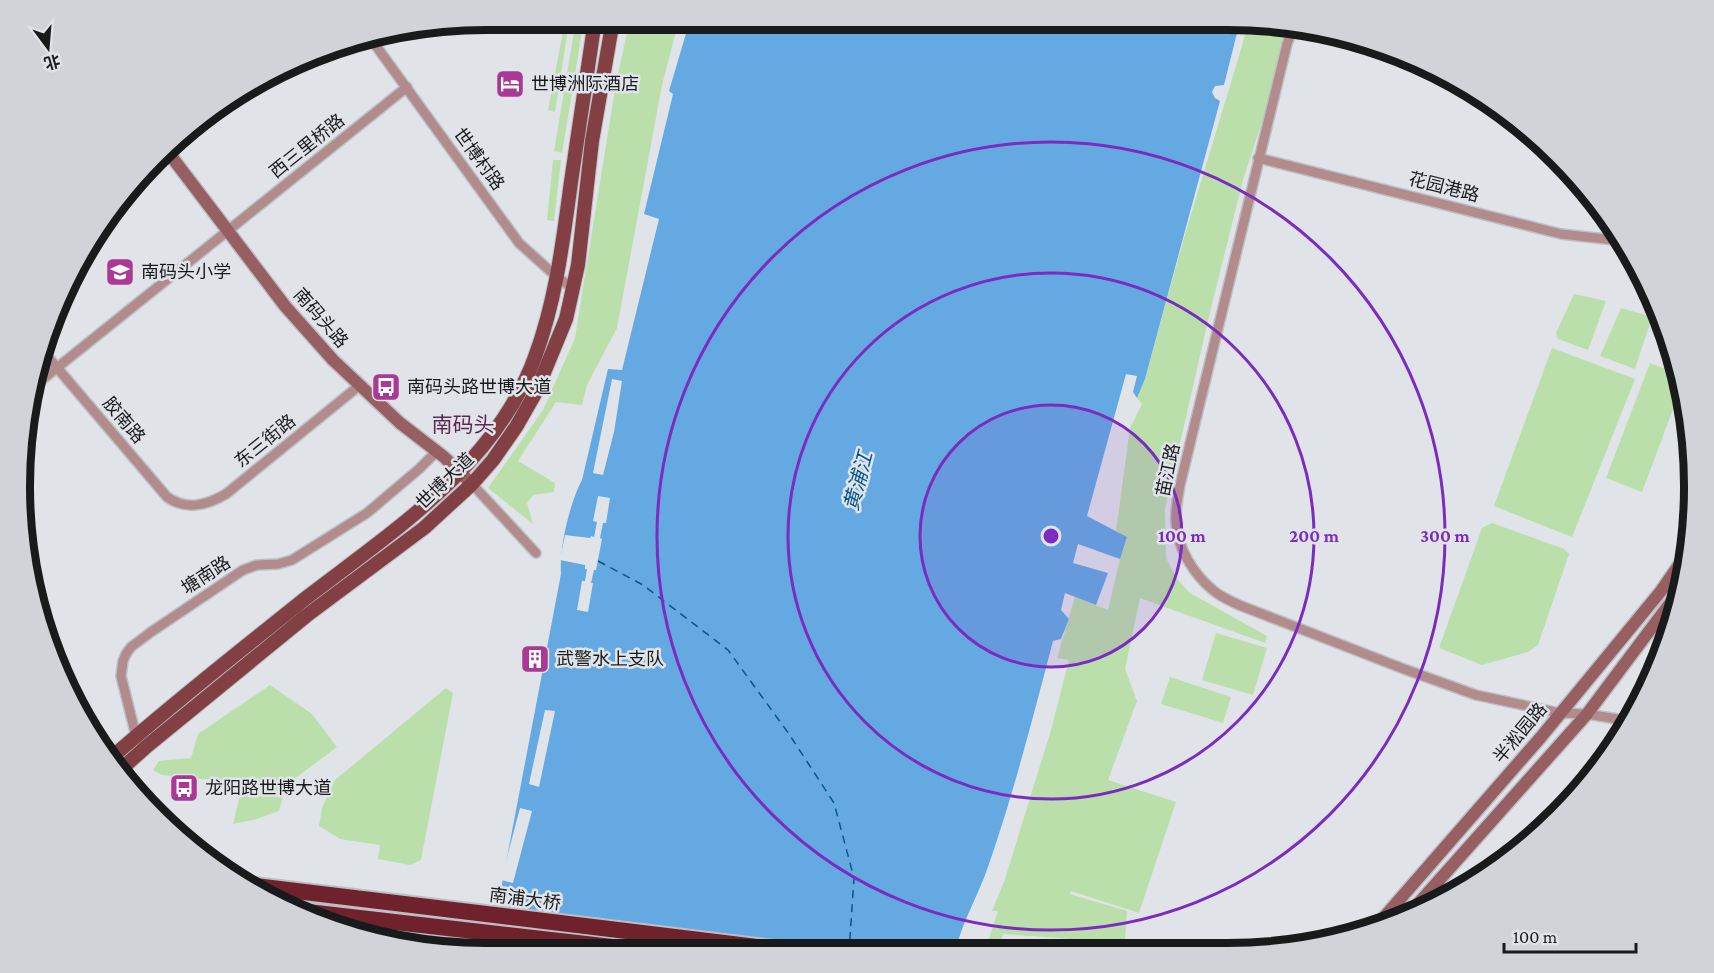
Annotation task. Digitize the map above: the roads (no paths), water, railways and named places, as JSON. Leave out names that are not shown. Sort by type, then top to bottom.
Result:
[{"type":"highway","name":"南浦大桥","points":[[269,888],[725,943]]},
{"type":"highway","name":"南浦大桥","points":[[324,913],[580,943]]},
{"type":"main road","name":"世博大道","points":[[116,753],[402,523],[461,472],[500,423],[535,358],[558,278],[593,30]]},
{"type":"main road","name":"世博大道","points":[[125,766],[306,616],[423,528],[472,484],[504,443],[536,392],[566,319],[582,243],[596,111],[611,30]]},
{"type":"main road","name":"南码头路","points":[[172,157],[285,306],[333,360],[400,423],[437,451],[472,484]]},
{"type":"main road","name":"半淞园路","points":[[1387,914],[1560,713],[1661,591],[1676,569]]},
{"type":"main road","name":"半淞园路","points":[[1422,899],[1587,714],[1668,607]]},
{"type":"street","name":"苗江路","points":[[1291,35],[1258,158],[1180,485],[1176,522],[1179,539],[1187,558],[1197,574],[1215,592],[1239,605],[1404,669],[1476,695],[1560,713],[1587,714],[1620,720]]},
{"type":"street","name":"世博村路","points":[[375,44],[519,243],[558,278],[573,288]]},
{"type":"street","name":"西三里桥路","points":[[43,379],[407,87]]},
{"type":"street","name":"花园港路","points":[[1258,158],[1561,234],[1611,240]]},
{"type":"street","name":"胶南路","points":[[49,358],[167,497],[184,506]]},
{"type":"street","name":"东三街路","points":[[184,506],[206,504],[226,494],[360,385]]},
{"type":"street","name":"塘南路","points":[[136,735],[121,676],[123,661],[131,647],[243,570],[257,565],[286,563],[356,521],[419,469],[437,451]]},
{"type":"street","points":[[472,484],[536,553]]},
{"type":"water","name":"黄浦江","points":[[687,30],[1238,30],[1224,85],[1215,86],[1212,92],[1220,101],[1145,379],[1137,398],[1133,392],[1137,376],[1126,374],[1087,516],[1127,537],[1120,559],[1078,544],[1073,563],[1108,573],[1096,605],[1065,593],[1061,610],[1069,619],[1061,639],[1053,641],[1006,811],[988,867],[958,943],[502,943],[510,892],[501,889],[561,574],[566,526],[573,500],[582,480],[608,369],[622,370],[659,219],[644,214],[673,94],[669,91]]},
{"type":"place","name":"世博洲际酒店","points":[[510,84]]},
{"type":"place","name":"南码头小学","points":[[120,272]]},
{"type":"place","name":"南码头路世博大道","points":[[386,387]]},
{"type":"place","name":"武警水上支队","points":[[535,659]]},
{"type":"place","name":"龙阳路世博大道","points":[[184,788]]},
{"type":"district","name":"南码头","points":[[463,425]]}]
